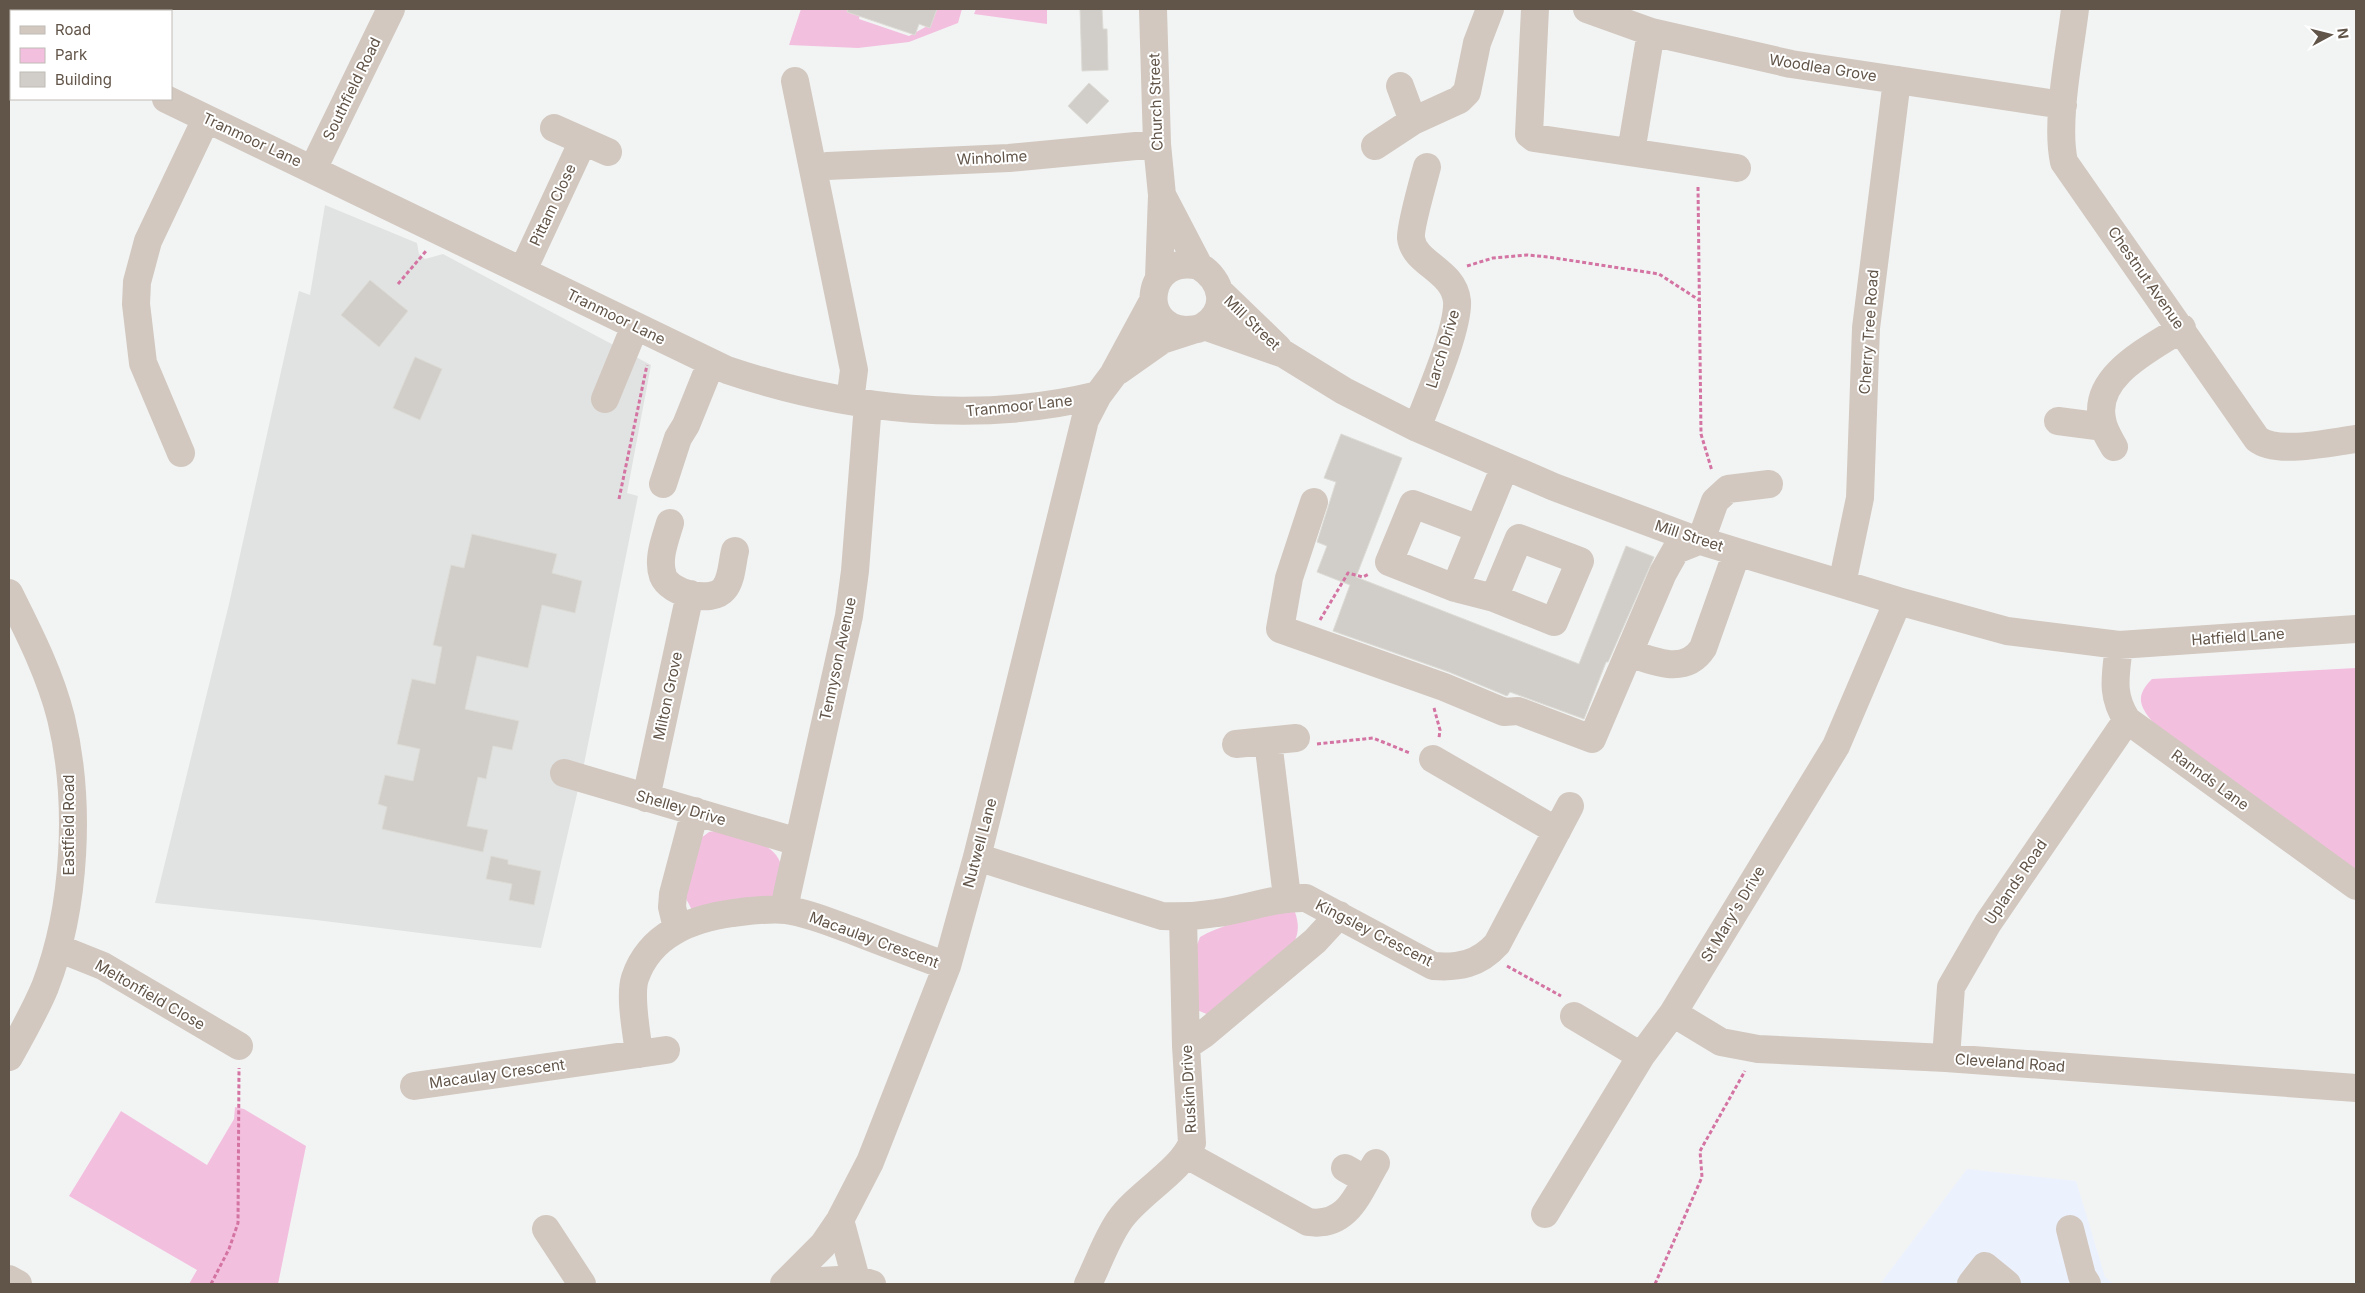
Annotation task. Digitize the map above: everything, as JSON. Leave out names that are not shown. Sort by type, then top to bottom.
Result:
[{"type":"street","name":"Southfield Road","points":[[313,169],[391,9]]},
{"type":"street","name":"Church Street","points":[[1153,9],[1157,144],[1162,195],[1156,290]]},
{"type":"street","points":[[1375,146],[1414,121],[1459,100],[1467,92],[1477,43],[1490,9]]},
{"type":"street","points":[[1536,9],[1529,134],[1534,138],[1737,168]]},
{"type":"street","name":"Woodlea Grove","points":[[1587,9],[1651,32],[1790,64],[2064,105]]},
{"type":"street","name":"Chestnut Avenue","points":[[2076,9],[2064,105],[2061,146],[2064,162],[2182,328],[2257,438],[2264,444],[2278,448],[2356,439]]},
{"type":"street","points":[[1631,152],[1651,32]]},
{"type":"street","name":"Cherry Tree Road","points":[[1842,584],[1860,498],[1866,328],[1897,80]]},
{"type":"street","name":"Tennyson Avenue","points":[[785,910],[798,842],[848,616],[854,571],[859,403],[854,370],[795,81]]},
{"type":"street","points":[[1400,86],[1414,121]]},
{"type":"street","name":"Tranmoor Lane","points":[[168,100],[443,231],[711,363],[774,386],[859,403],[960,413],[1037,408],[1106,385]]},
{"type":"street","points":[[181,453],[143,363],[136,304],[137,282],[148,241],[206,119]]},
{"type":"street","points":[[554,128],[608,152]]},
{"type":"street","name":"Pittam Close","points":[[523,270],[583,141]]},
{"type":"street","name":"Winholme","points":[[827,166],[1009,158],[1157,144]]},
{"type":"street","name":"Larch Drive","points":[[1417,428],[1457,312],[1457,299],[1450,281],[1415,250],[1411,238],[1427,167]]},
{"type":"street","name":"Church Street","points":[[1162,195],[1199,266]]},
{"type":"street","points":[[1189,264],[1199,266],[1213,277],[1220,292],[1220,303],[1215,314],[1198,328],[1176,329],[1165,323],[1157,313],[1156,290],[1167,270],[1178,265],[1189,264]]},
{"type":"street","name":"Nutwell Lane","points":[[785,1283],[823,1245],[840,1220],[870,1162],[947,966],[977,857],[1085,420],[1106,385],[1156,290]]},
{"type":"street","name":"Mill Street","points":[[1220,292],[1284,354],[1344,391],[1417,428],[1572,494],[1737,552],[1898,601],[2006,631],[2119,645]]},
{"type":"street","name":"Mill Street","points":[[1198,328],[1284,354]]},
{"type":"street","name":"Nutwell Lane","points":[[1106,385],[1162,340],[1198,328]]},
{"type":"street","points":[[2058,421],[2109,437],[2101,416],[2107,386],[2119,370],[2182,328]]},
{"type":"street","points":[[605,399],[644,331]]},
{"type":"street","points":[[663,484],[678,438],[686,424],[711,363]]},
{"type":"street","points":[[1446,584],[1479,529],[1505,466]]},
{"type":"street","points":[[1314,502],[1289,578],[1280,628],[1444,687],[1504,712],[1518,711],[1592,738],[1663,573],[1676,550],[1701,540],[1716,501],[1728,489],[1769,484]]},
{"type":"street","points":[[1479,529],[1413,504],[1389,562],[1446,584],[1494,598]]},
{"type":"street","points":[[670,523],[662,552],[663,577],[670,587],[677,591],[708,595],[724,590],[728,582],[735,551]]},
{"type":"street","points":[[1629,653],[1669,665],[1679,665],[1697,657],[1703,648],[1737,552]]},
{"type":"street","name":"Eastfield Road","points":[[9,593],[36,647],[61,718],[69,768],[72,814],[71,870],[58,948],[38,1005],[9,1057]]},
{"type":"street","name":"Milton Grove","points":[[646,798],[690,594]]},
{"type":"street","name":"St Mary's Drive","points":[[1546,1214],[1642,1056],[1673,1013],[1836,746],[1898,601]]},
{"type":"street","name":"Hatfield Lane","points":[[2119,645],[2356,629]]},
{"type":"street","name":"Rannds Lane","points":[[2119,645],[2115,688],[2118,706],[2127,720],[2356,886]]},
{"type":"street","name":"Uplands Road","points":[[1946,1058],[1950,987],[1988,923],[2127,720]]},
{"type":"street","points":[[1236,744],[1296,738]]},
{"type":"street","points":[[1268,741],[1287,897]]},
{"type":"street","points":[[1434,759],[1546,825]]},
{"type":"street","name":"Shelley Drive","points":[[564,774],[798,842]]},
{"type":"street","name":"Kingsley Crescent","points":[[977,857],[1162,916],[1183,917],[1218,913],[1287,897],[1306,898],[1433,966],[1455,968],[1487,955],[1497,944],[1546,825],[1570,806]]},
{"type":"street","points":[[676,928],[672,907],[673,894],[695,811]]},
{"type":"street","name":"Macaulay Crescent","points":[[639,1054],[634,998],[635,980],[652,947],[676,928],[707,917],[750,911],[785,910],[817,917],[947,966]]},
{"type":"street","points":[[1186,1046],[1204,1034],[1315,941],[1339,915]]},
{"type":"street","name":"Ruskin Drive","points":[[1088,1284],[1118,1222],[1143,1194],[1187,1155],[1192,1134],[1186,1046],[1183,917]]},
{"type":"street","name":"Meltonfield Close","points":[[58,948],[103,966],[239,1046]]},
{"type":"street","name":"Cleveland Road","points":[[1673,1013],[1720,1042],[1758,1049],[1946,1058],[2356,1088]]},
{"type":"street","points":[[1574,1016],[1642,1056]]},
{"type":"street","name":"Macaulay Crescent","points":[[414,1086],[666,1050]]},
{"type":"street","points":[[1187,1155],[1308,1222],[1320,1224],[1336,1220],[1346,1213],[1362,1170]]},
{"type":"street","points":[[785,1283],[864,1282],[840,1220]]},
{"type":"street","points":[[2070,1229],[2082,1276],[2087,1284]]},
{"type":"street","points":[[546,1230],[582,1284]]},
{"type":"street","points":[[1971,1284],[1985,1266],[2007,1284]]},
{"type":"street","points":[[9,1279],[18,1284]]},
{"type":"path","points":[[1697,162],[1701,434],[1706,456],[1722,495]]},
{"type":"path","points":[[398,284],[443,231]]},
{"type":"path","points":[[1442,274],[1493,258],[1527,255],[1541,256],[1659,274],[1699,300]]},
{"type":"path","points":[[619,499],[644,331]]},
{"type":"path","points":[[1309,639],[1348,573],[1363,577],[1389,562]]},
{"type":"path","points":[[1296,738],[1308,745],[1373,738],[1401,751],[1434,759],[1440,730],[1434,709],[1444,687]]},
{"type":"path","points":[[1487,955],[1563,998],[1574,1016]]},
{"type":"path","points":[[211,1284],[229,1249],[238,1224],[239,1046]]},
{"type":"path","points":[[1655,1284],[1702,1177],[1700,1151],[1758,1049]]},
{"type":"shaded area","points":[[325,205],[417,243],[419,254],[425,259],[443,254],[651,365],[627,493],[638,496],[584,764],[541,948],[316,920],[155,903],[229,604],[299,291],[310,295]]},
{"type":"shaded area","points":[[1967,1169],[2076,1181],[2105,1277],[2114,1284],[1880,1284]]},
{"type":"green space","points":[[801,9],[846,9],[860,14],[859,19],[909,36],[931,24],[935,10],[962,9],[958,23],[909,42],[858,48],[789,45]]},
{"type":"green space","points":[[976,9],[1047,9],[1047,24],[974,14]]},
{"type":"green space","points":[[2356,668],[2356,871],[2155,725],[2141,702],[2143,691],[2152,679]]},
{"type":"green space","points":[[720,830],[750,839],[769,848],[781,863],[781,879],[773,896],[692,910],[683,893],[701,838],[709,832]]},
{"type":"green space","points":[[1295,912],[1298,924],[1298,932],[1294,943],[1209,1015],[1197,1010],[1194,953],[1200,937],[1232,924],[1257,917]]},
{"type":"green space","points":[[235,1107],[244,1109],[306,1146],[278,1284],[189,1284],[197,1270],[69,1196],[121,1111],[207,1165],[234,1119]]},
{"type":"building","points":[[848,9],[937,9],[930,28],[919,24],[915,35],[847,12]]},
{"type":"building","points":[[1080,9],[1102,9],[1103,29],[1107,29],[1108,70],[1082,71]]},
{"type":"building","points":[[1089,83],[1109,101],[1087,124],[1068,106]]},
{"type":"building","points":[[370,280],[408,311],[379,347],[341,315]]},
{"type":"building","points":[[415,357],[442,369],[420,420],[393,408]]},
{"type":"building","points":[[1341,434],[1402,458],[1356,577],[1579,664],[1626,546],[1654,557],[1608,662],[1606,662],[1584,719],[1510,692],[1507,696],[1449,672],[1333,631],[1350,585],[1317,572],[1327,546],[1317,542],[1336,482],[1324,478]]},
{"type":"building","points":[[472,534],[557,554],[552,573],[582,581],[575,613],[542,605],[528,668],[477,656],[465,709],[519,721],[512,750],[493,746],[486,779],[478,777],[467,826],[488,830],[483,852],[382,829],[387,807],[378,804],[385,775],[413,781],[420,749],[397,744],[412,679],[435,684],[442,647],[433,645],[451,565],[464,568]]},
{"type":"building","points":[[491,856],[508,860],[508,864],[541,871],[534,905],[509,900],[512,884],[486,879]]}]
